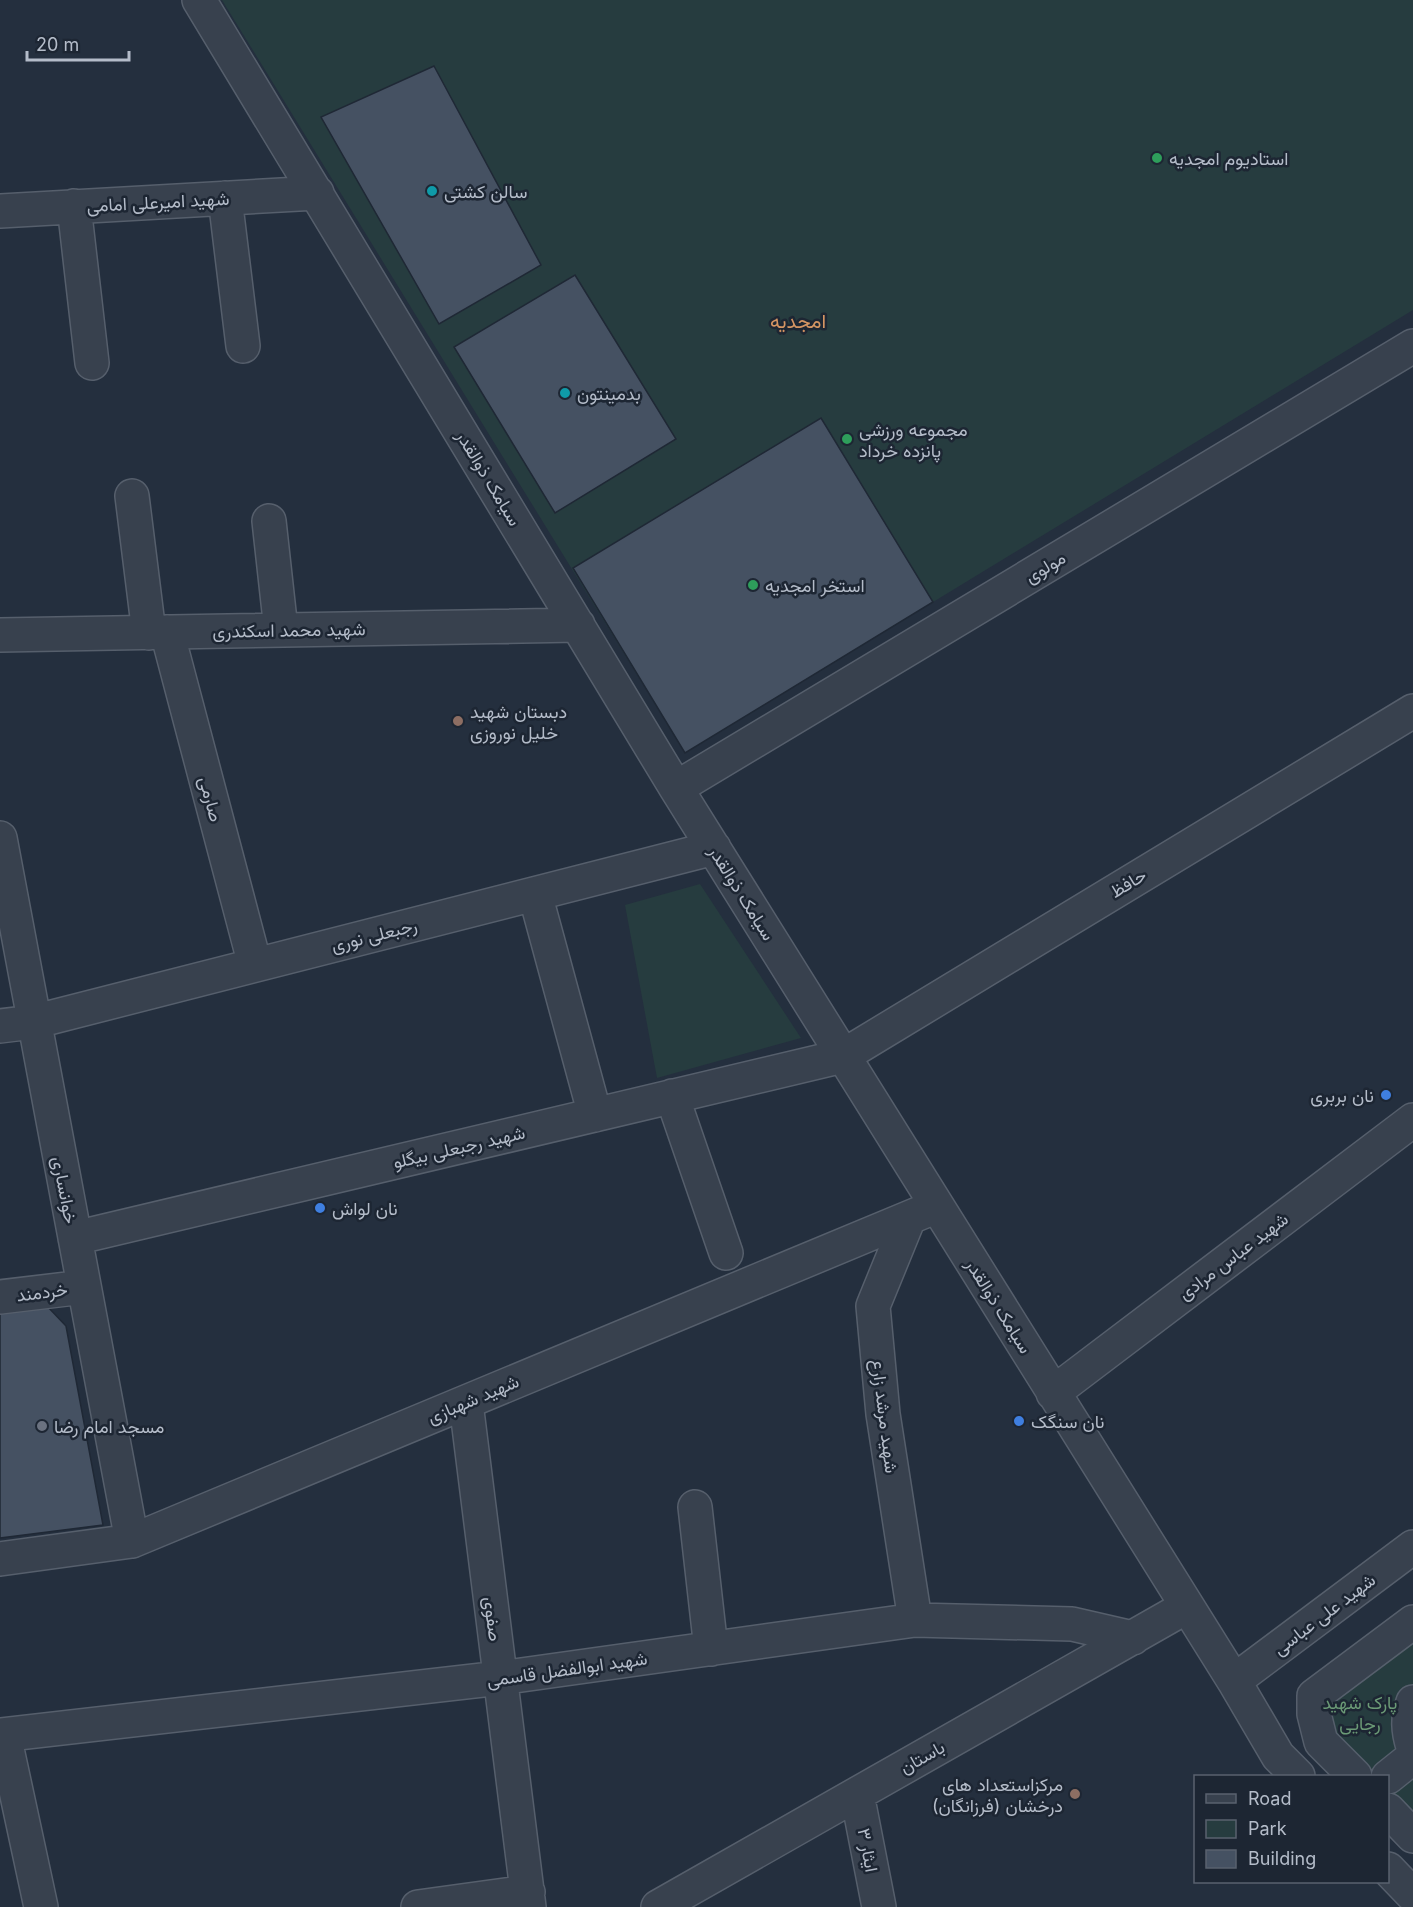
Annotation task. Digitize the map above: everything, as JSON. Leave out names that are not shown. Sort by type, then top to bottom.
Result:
[{"type":"street","name":"سیامک ذوالقدر","points":[[199,0],[676,788],[843,1056],[923,1212],[1053,1393],[1278,1756],[1297,1775]]},
{"type":"street","name":"شهید امیرعلی امامی","points":[[0,211],[316,193]]},
{"type":"street","points":[[225,198],[243,346]]},
{"type":"street","points":[[74,206],[92,363]]},
{"type":"street","name":"مولوی","points":[[676,788],[1413,346]]},
{"type":"street","name":"صارمی","points":[[132,496],[158,632],[255,965]]},
{"type":"street","points":[[270,521],[280,630]]},
{"type":"street","name":"شهید محمد اسکندری","points":[[0,635],[578,625]]},
{"type":"street","name":"حافظ","points":[[843,1056],[1413,711]]},
{"type":"street","name":"خوانساری","points":[[0,838],[132,1541]]},
{"type":"street","name":"رجبعلی نوری","points":[[0,1026],[33,1022],[714,848]]},
{"type":"street","points":[[535,894],[595,1115]]},
{"type":"street","name":"شهید رجبعلی بیگلو","points":[[75,1238],[843,1056]]},
{"type":"street","points":[[672,1096],[726,1253]]},
{"type":"street","name":"شهید عباس مرادی","points":[[1053,1393],[1413,1120]]},
{"type":"street","name":"شهید شهبازی","points":[[0,1558],[132,1541],[923,1212]]},
{"type":"street","name":"شهید مرشد زارع","points":[[915,1620],[883,1414],[873,1306],[923,1212]]},
{"type":"street","name":"خردمند","points":[[0,1297],[84,1287]]},
{"type":"street","name":"صفوی","points":[[466,1403],[528,1900]]},
{"type":"street","points":[[695,1507],[711,1648]]},
{"type":"street","name":"شهید علی عباسی","points":[[1234,1682],[1413,1547]]},
{"type":"street","name":"باستان","points":[[658,1907],[1186,1607]]},
{"type":"street","name":"شهید ابوالفضل قاسمی","points":[[2,1735],[500,1678],[915,1620],[1072,1624],[1133,1638]]},
{"type":"street","points":[[1353,1775],[1321,1742],[1314,1714],[1314,1695],[1413,1622]]},
{"type":"street","points":[[1413,1702],[1408,1713],[1408,1728],[1413,1747]]},
{"type":"street","points":[[2,1735],[41,1907]]},
{"type":"street","points":[[1389,1776],[1413,1757]]},
{"type":"street","name":"ایثار ۳","points":[[857,1794],[879,1907]]},
{"type":"street","points":[[1389,1811],[1413,1836]]},
{"type":"street","points":[[1389,1870],[1413,1895]]},
{"type":"street","points":[[418,1907],[528,1900]]},
{"type":"street","points":[[1408,1907],[1413,1901]]},
{"type":"green space","name":"مجموعه ورزشی پانزده خرداد","points":[[222,0],[1413,0],[1413,310],[685,753]]},
{"type":"green space","points":[[700,884],[801,1038],[657,1078],[625,905]]},
{"type":"green space","name":"پارک شهید رجایی","points":[[1413,1606],[1413,1841],[1389,1816],[1389,1775],[1347,1775],[1302,1730]]},
{"type":"building","name":"سالن کشتی","points":[[434,66],[541,265],[439,324],[321,117]]},
{"type":"building","name":"بدمینتون","points":[[575,275],[676,439],[555,513],[454,347]]},
{"type":"building","name":"استخر امجدیه","points":[[821,418],[933,602],[685,753],[573,568]]},
{"type":"building","name":"مسجد امام رضا","points":[[46,1305],[66,1326],[103,1525],[0,1538],[0,1312]]},
{"type":"place","name":"استادیوم امجدیه","points":[[1157,158]]},
{"type":"place","name":"سالن کشتی","points":[[432,191]]},
{"type":"place","name":"بدمینتون","points":[[565,393]]},
{"type":"place","name":"مجموعه ورزشی پانزده خرداد","points":[[847,439]]},
{"type":"place","name":"استخر امجدیه","points":[[753,585]]},
{"type":"place","name":"دبستان شهید خلیل نوروزی","points":[[458,721]]},
{"type":"place","name":"نان بربری","points":[[1386,1095]]},
{"type":"place","name":"نان لواش","points":[[320,1208]]},
{"type":"place","name":"نان سنگک","points":[[1019,1421]]},
{"type":"place","name":"مسجد امام رضا","points":[[42,1426]]},
{"type":"place","name":"مرکزاستعداد های درخشان (فرزانگان)","points":[[1075,1794]]},
{"type":"district","name":"امجدیه","points":[[798,321]]}]
